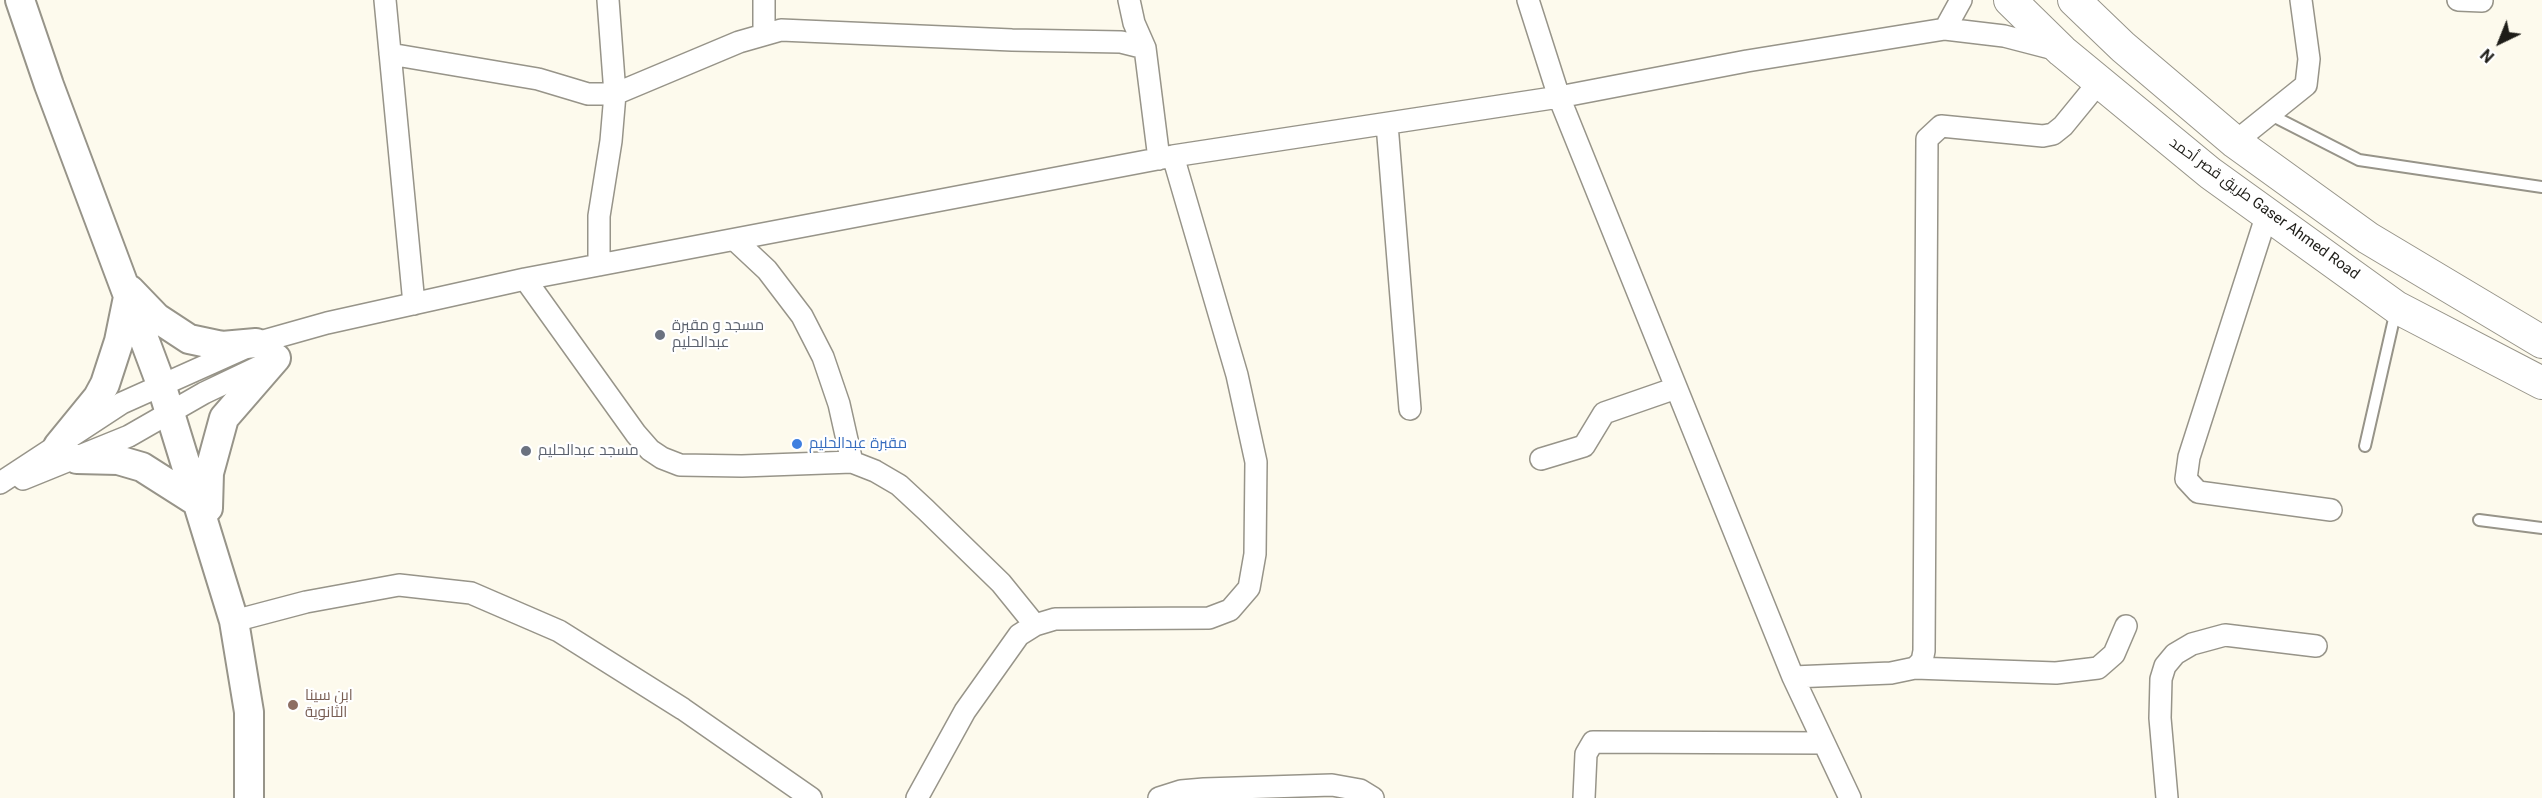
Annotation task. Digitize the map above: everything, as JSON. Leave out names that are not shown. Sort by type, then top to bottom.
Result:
[{"type":"main road","name":"طريق قصر أحمد Gaser Ahmed Road","points":[[2010,0],[2062,51],[2210,173],[2396,307],[2542,383]]},
{"type":"main road","points":[[2074,0],[2123,47],[2235,142],[2368,238],[2542,342]]},
{"type":"street","points":[[20,0],[171,412],[234,621],[249,712],[249,798]]},
{"type":"street","points":[[385,0],[414,304]]},
{"type":"street","points":[[599,265],[599,216],[611,141],[615,94],[608,0]]},
{"type":"street","points":[[764,0],[764,32]]},
{"type":"street","points":[[917,798],[965,711],[1019,635],[1035,624],[1055,619],[1209,618],[1230,610],[1249,588],[1255,554],[1256,462],[1237,375],[1166,158],[1145,48],[1134,23],[1129,0]]},
{"type":"street","points":[[1528,0],[1559,97],[1676,388],[1793,677],[1850,798]]},
{"type":"street","points":[[1945,29],[1961,0]]},
{"type":"street","points":[[2235,142],[2300,91],[2308,78],[2301,0]]},
{"type":"street","points":[[2458,0],[2482,1]]},
{"type":"street","points":[[68,452],[122,403],[161,384],[266,351],[327,323],[525,279],[1166,158],[1559,97],[1747,61],[1945,29],[2004,36],[2062,51]]},
{"type":"street","points":[[390,54],[538,79],[588,94],[615,94],[764,32],[781,30],[1012,40],[1121,42],[1145,48]]},
{"type":"street","points":[[1915,668],[1922,661],[1924,651],[1927,138],[1941,126],[2043,136],[2052,134],[2063,126],[2099,82]]},
{"type":"street","points":[[1387,124],[1410,409]]},
{"type":"street","points":[[2267,214],[2188,457],[2186,479],[2198,492],[2331,510]]},
{"type":"street","points":[[736,241],[767,270],[802,316],[823,357],[839,404],[852,462]]},
{"type":"street","points":[[525,279],[636,434],[650,450],[662,458],[691,465],[852,462],[875,471],[899,485],[1001,583],[1035,624]]},
{"type":"street","points":[[125,290],[157,318],[189,339],[222,346],[266,351]]},
{"type":"street","points":[[68,452],[105,384],[119,341],[125,290]]},
{"type":"street","points":[[0,485],[68,452],[129,436],[266,351]]},
{"type":"street","points":[[208,537],[208,473],[224,418],[266,351]]},
{"type":"street","points":[[1541,459],[1584,446],[1604,413],[1676,388]]},
{"type":"street","points":[[68,452],[118,460],[142,467],[197,502]]},
{"type":"street","points":[[234,621],[306,602],[399,585],[471,593],[559,631],[683,709],[811,798]]},
{"type":"street","points":[[1793,677],[1891,673],[1915,668],[2056,674],[2098,668],[2114,654],[2126,626]]},
{"type":"street","points":[[2167,798],[2160,718],[2162,679],[2165,666],[2175,654],[2192,644],[2225,635],[2316,646]]},
{"type":"street","points":[[1584,798],[1586,754],[1593,742],[1824,743]]},
{"type":"street","points":[[1159,798],[1181,791],[1204,789],[1332,785],[1360,790],[1373,798]]},
{"type":"lane","points":[[2269,114],[2359,160],[2542,188]]},
{"type":"lane","points":[[2365,446],[2396,307]]},
{"type":"lane","points":[[2479,520],[2542,528]]},
{"type":"place","name":"مسجد و مقبرة عبدالحليم","points":[[660,335]]},
{"type":"place","name":"مقبرة عبدالحليم","points":[[797,444]]},
{"type":"place","name":"مسجد عبدالحليم","points":[[526,451]]},
{"type":"place","name":"ابن سينا الثانوية","points":[[293,705]]}]
